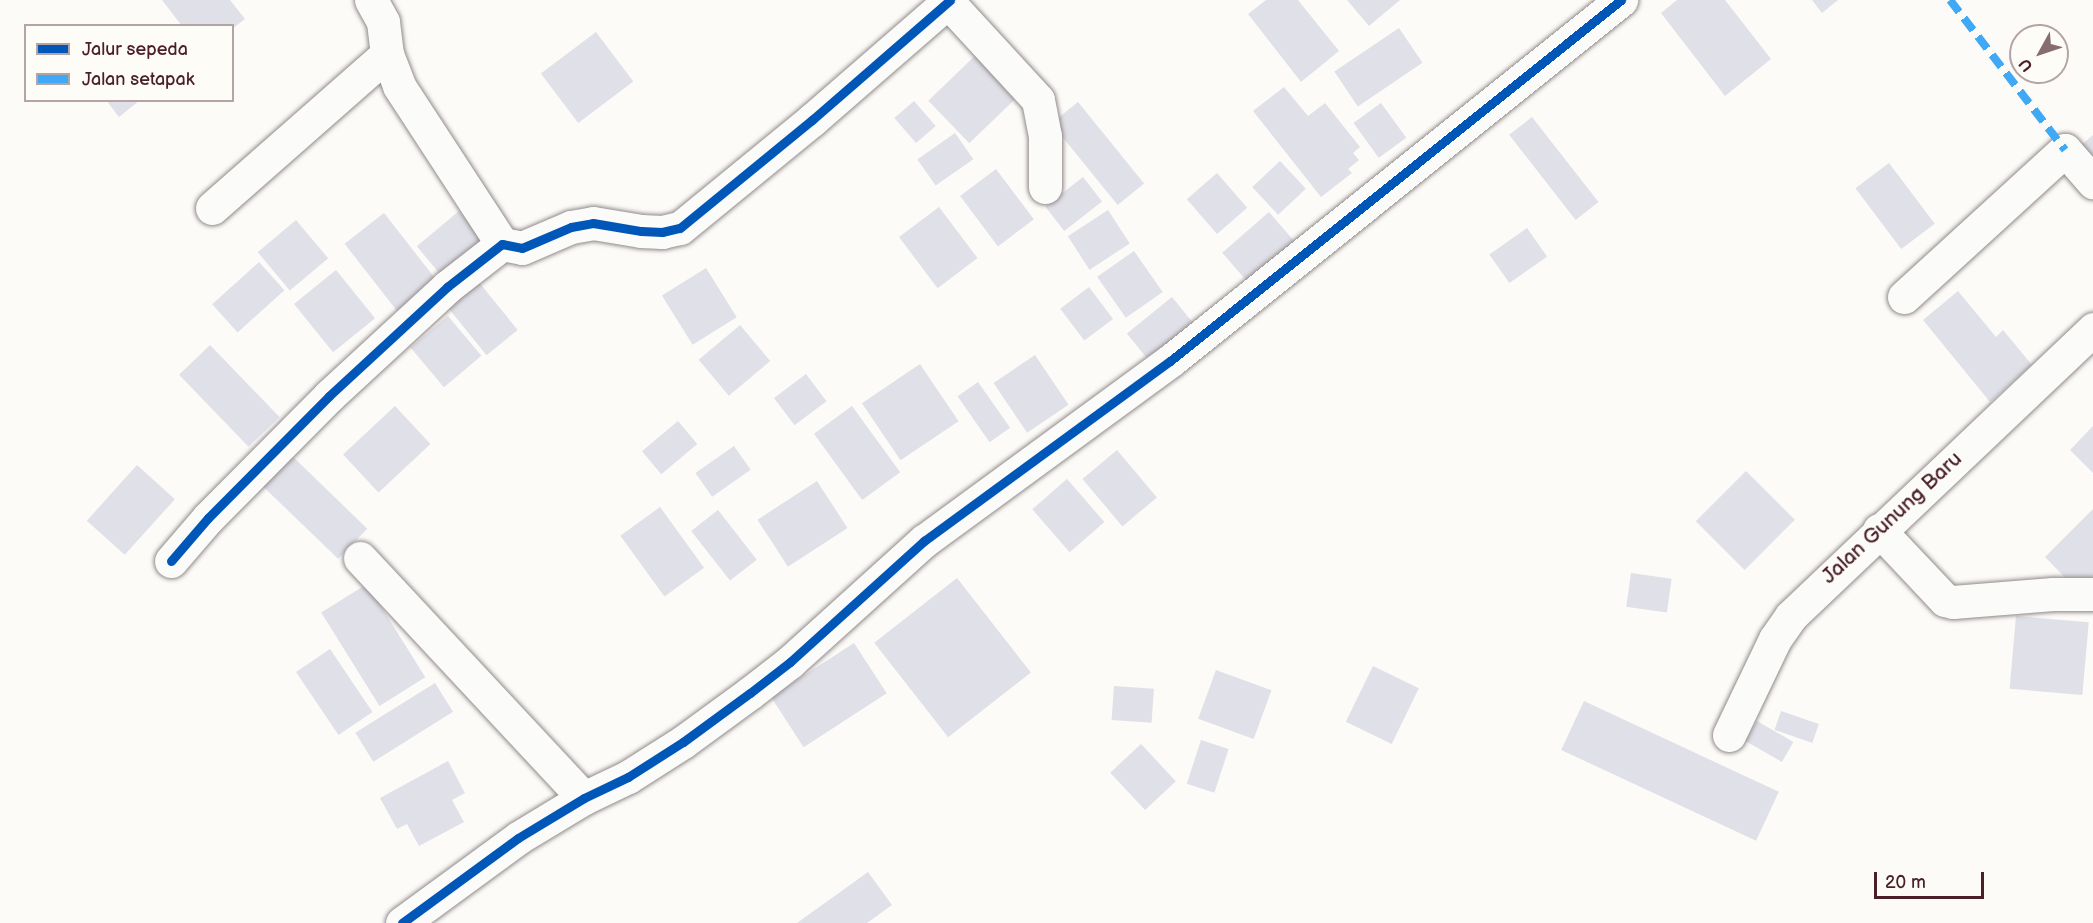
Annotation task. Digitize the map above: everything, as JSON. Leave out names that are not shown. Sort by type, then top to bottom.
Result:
[{"type":"street","points":[[370,0],[383,22],[387,54],[399,86],[502,244],[522,248],[571,227],[593,223],[641,231],[662,232],[680,228],[812,120],[949,1],[1038,100],[1045,136],[1046,187]]},
{"type":"street","points":[[402,923],[518,838],[584,798],[628,777],[683,742],[750,693],[790,662],[924,541],[1170,361],[1621,0]]},
{"type":"street","points":[[212,208],[387,54]]},
{"type":"street","points":[[1904,297],[2065,150],[2093,182]]},
{"type":"street","points":[[171,561],[208,518],[329,396],[447,287],[502,244]]},
{"type":"street","name":"Jalan Gunung Baru","points":[[1729,735],[1775,639],[1791,616],[2093,329]]},
{"type":"street","points":[[1879,530],[1945,600],[1953,602],[2053,594],[2093,594]]},
{"type":"street","points":[[360,558],[584,798]]},
{"type":"building","points":[[162,0],[230,0],[245,19],[234,27],[234,24],[180,24]]},
{"type":"building","points":[[1266,0],[1298,0],[1339,51],[1301,82],[1248,14]]},
{"type":"building","points":[[1347,0],[1400,0],[1369,26]]},
{"type":"building","points":[[1677,0],[1725,0],[1771,59],[1725,96],[1661,13]]},
{"type":"building","points":[[1812,0],[1838,0],[1822,13]]},
{"type":"building","points":[[1399,28],[1422,63],[1358,106],[1334,72]]},
{"type":"building","points":[[596,32],[633,82],[578,123],[541,74]]},
{"type":"building","points":[[983,48],[1024,90],[969,143],[928,101]]},
{"type":"building","points":[[1284,87],[1308,116],[1325,103],[1360,147],[1353,153],[1359,160],[1348,169],[1352,173],[1321,197],[1253,111]]},
{"type":"building","points":[[914,101],[936,126],[916,143],[894,118]]},
{"type":"building","points":[[108,102],[138,102],[119,117]]},
{"type":"building","points":[[1078,102],[1144,184],[1118,205],[1052,123]]},
{"type":"building","points":[[1381,103],[1406,138],[1379,158],[1353,123]]},
{"type":"building","points":[[1532,117],[1598,202],[1576,220],[1509,135]]},
{"type":"building","points":[[955,133],[973,159],[936,186],[917,159]]},
{"type":"building","points":[[2093,135],[2093,160],[2081,145]]},
{"type":"building","points":[[1280,161],[1306,189],[1278,215],[1252,187]]},
{"type":"building","points":[[1889,163],[1935,224],[1901,249],[1855,188]]},
{"type":"building","points":[[996,169],[1034,219],[998,246],[960,196]]},
{"type":"building","points":[[1217,173],[1247,208],[1217,234],[1187,199]]},
{"type":"building","points":[[1083,177],[1102,201],[1064,231],[1045,207]]},
{"type":"building","points":[[939,207],[978,258],[938,288],[899,237]]},
{"type":"building","points":[[1108,210],[1130,244],[1090,270],[1068,236]]},
{"type":"building","points":[[459,211],[491,249],[449,285],[417,246]]},
{"type":"building","points":[[1269,212],[1298,245],[1251,286],[1222,253]]},
{"type":"building","points":[[384,213],[440,285],[401,315],[345,244]]},
{"type":"building","points":[[296,220],[328,258],[290,290],[258,252]]},
{"type":"building","points":[[1527,228],[1547,257],[1509,283],[1489,254]]},
{"type":"building","points":[[1134,251],[1163,292],[1126,318],[1097,277]]},
{"type":"building","points":[[259,262],[284,290],[238,332],[212,304]]},
{"type":"building","points":[[706,268],[737,317],[693,345],[662,296]]},
{"type":"building","points":[[336,270],[375,318],[333,352],[294,304]]},
{"type":"building","points":[[478,281],[518,330],[487,355],[447,306]]},
{"type":"building","points":[[1089,287],[1113,319],[1084,341],[1060,309]]},
{"type":"building","points":[[1958,291],[1996,337],[2003,330],[2032,365],[1990,402],[1923,320]]},
{"type":"building","points":[[1172,297],[1195,325],[1150,361],[1127,334]]},
{"type":"building","points":[[448,316],[481,356],[444,387],[410,347]]},
{"type":"building","points":[[740,325],[770,361],[729,396],[699,360]]},
{"type":"building","points":[[210,345],[279,417],[249,447],[179,375]]},
{"type":"building","points":[[1035,355],[1069,405],[1027,433],[994,383]]},
{"type":"building","points":[[920,364],[959,421],[901,460],[862,403]]},
{"type":"building","points":[[806,374],[826,401],[795,425],[774,398]]},
{"type":"building","points":[[978,382],[1010,428],[990,442],[958,396]]},
{"type":"building","points":[[395,406],[430,444],[379,492],[343,454]]},
{"type":"building","points":[[852,406],[900,472],[862,500],[814,434]]},
{"type":"building","points":[[678,421],[697,444],[661,474],[642,451]]},
{"type":"building","points":[[2093,426],[2093,473],[2070,450]]},
{"type":"building","points":[[734,446],[751,470],[712,497],[695,473]]},
{"type":"building","points":[[1117,450],[1157,497],[1122,526],[1083,479]]},
{"type":"building","points":[[291,455],[367,529],[338,559],[262,485]]},
{"type":"building","points":[[137,465],[175,499],[125,555],[87,521]]},
{"type":"building","points":[[1746,471],[1795,520],[1745,570],[1696,521]]},
{"type":"building","points":[[1067,479],[1104,522],[1070,552],[1032,509]]},
{"type":"building","points":[[817,481],[847,528],[788,567],[757,520]]},
{"type":"building","points":[[660,507],[704,568],[664,596],[620,536]]},
{"type":"building","points":[[2093,509],[2093,576],[2078,591],[2045,557]]},
{"type":"building","points":[[718,510],[757,560],[730,581],[691,531]]},
{"type":"building","points":[[1631,573],[1672,579],[1667,612],[1626,607]]},
{"type":"building","points":[[957,578],[1031,673],[948,737],[874,643]]},
{"type":"building","points":[[367,584],[425,677],[379,706],[321,613]]},
{"type":"building","points":[[2016,616],[2089,622],[2082,695],[2010,689]]},
{"type":"building","points":[[854,643],[887,693],[804,747],[771,697]]},
{"type":"building","points":[[330,649],[372,712],[339,735],[296,672]]},
{"type":"building","points":[[1373,666],[1419,688],[1392,744],[1346,722]]},
{"type":"building","points":[[1216,670],[1271,690],[1254,739],[1198,719]]},
{"type":"building","points":[[435,683],[453,712],[373,762],[355,733]]},
{"type":"building","points":[[1114,686],[1154,689],[1152,723],[1112,720]]},
{"type":"building","points":[[1584,701],[1779,792],[1756,841],[1561,750]]},
{"type":"building","points":[[1781,711],[1819,724],[1812,743],[1774,730]]},
{"type":"building","points":[[1757,721],[1793,742],[1782,762],[1746,741]]},
{"type":"building","points":[[1201,740],[1229,749],[1214,793],[1187,784]]},
{"type":"building","points":[[1141,744],[1176,781],[1145,810],[1110,773]]},
{"type":"building","points":[[448,761],[465,793],[452,800],[464,822],[419,846],[407,824],[397,829],[380,798]]},
{"type":"building","points":[[868,872],[892,905],[867,923],[797,923]]},
{"type":"marked path","points":[[1950,0],[2065,150]]},
{"type":"cycle path","points":[[171,561],[208,518],[329,396],[447,287],[502,244],[522,248],[571,227],[593,223],[641,231],[662,232],[680,228],[812,120],[950,0]]},
{"type":"cycle path","points":[[402,923],[518,838],[584,798],[628,777],[683,742],[750,693],[790,662],[924,541],[1170,361],[1621,0]]}]
